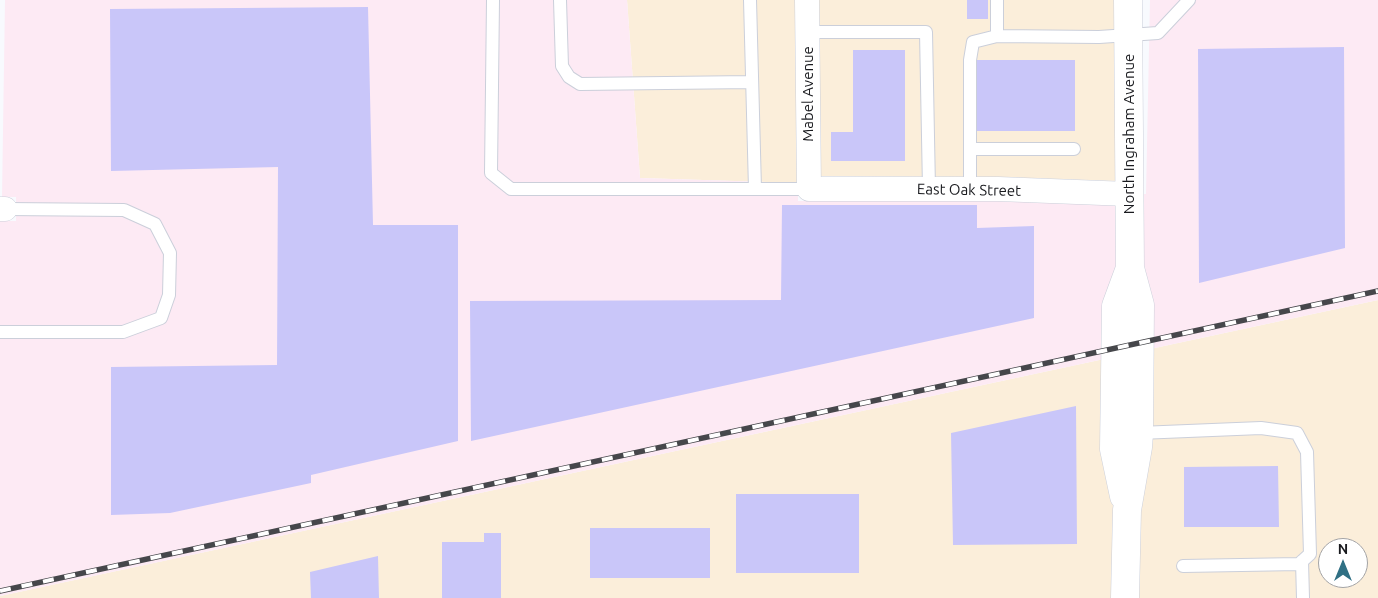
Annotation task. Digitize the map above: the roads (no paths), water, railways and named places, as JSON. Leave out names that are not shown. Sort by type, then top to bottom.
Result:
[{"type":"street","name":"Mabel Avenue","points":[[807,0],[809,188]]},
{"type":"street","name":"North Ingraham Avenue","points":[[1125,598],[1127,510],[1138,447],[1140,305],[1130,268],[1128,0]]},
{"type":"street","name":"East Oak Street","points":[[809,188],[970,189],[1129,194]]},
{"type":"street","name":"North Ingraham Avenue","points":[[1127,510],[1114,449],[1115,348],[1116,306],[1130,268]]},
{"type":"lane","points":[[493,0],[491,173],[510,189],[809,188]]},
{"type":"lane","points":[[560,0],[562,66],[569,76],[580,84],[752,82]]},
{"type":"lane","points":[[750,0],[755,188]]},
{"type":"lane","points":[[997,0],[997,36]]},
{"type":"lane","points":[[970,189],[970,60],[973,42],[997,36],[1099,37],[1158,33],[1189,0]]},
{"type":"lane","points":[[807,32],[926,32],[929,189]]},
{"type":"lane","points":[[970,150],[1074,150]]},
{"type":"lane","points":[[0,332],[123,332],[161,318],[169,295],[170,253],[155,224],[124,210],[3,209]]},
{"type":"lane","points":[[1138,433],[1261,428],[1297,433],[1307,452],[1310,554],[1299,564],[1183,566]]},
{"type":"lane","points":[[1302,561],[1303,598]]},
{"type":"railway","points":[[0,591],[1378,291]]}]
